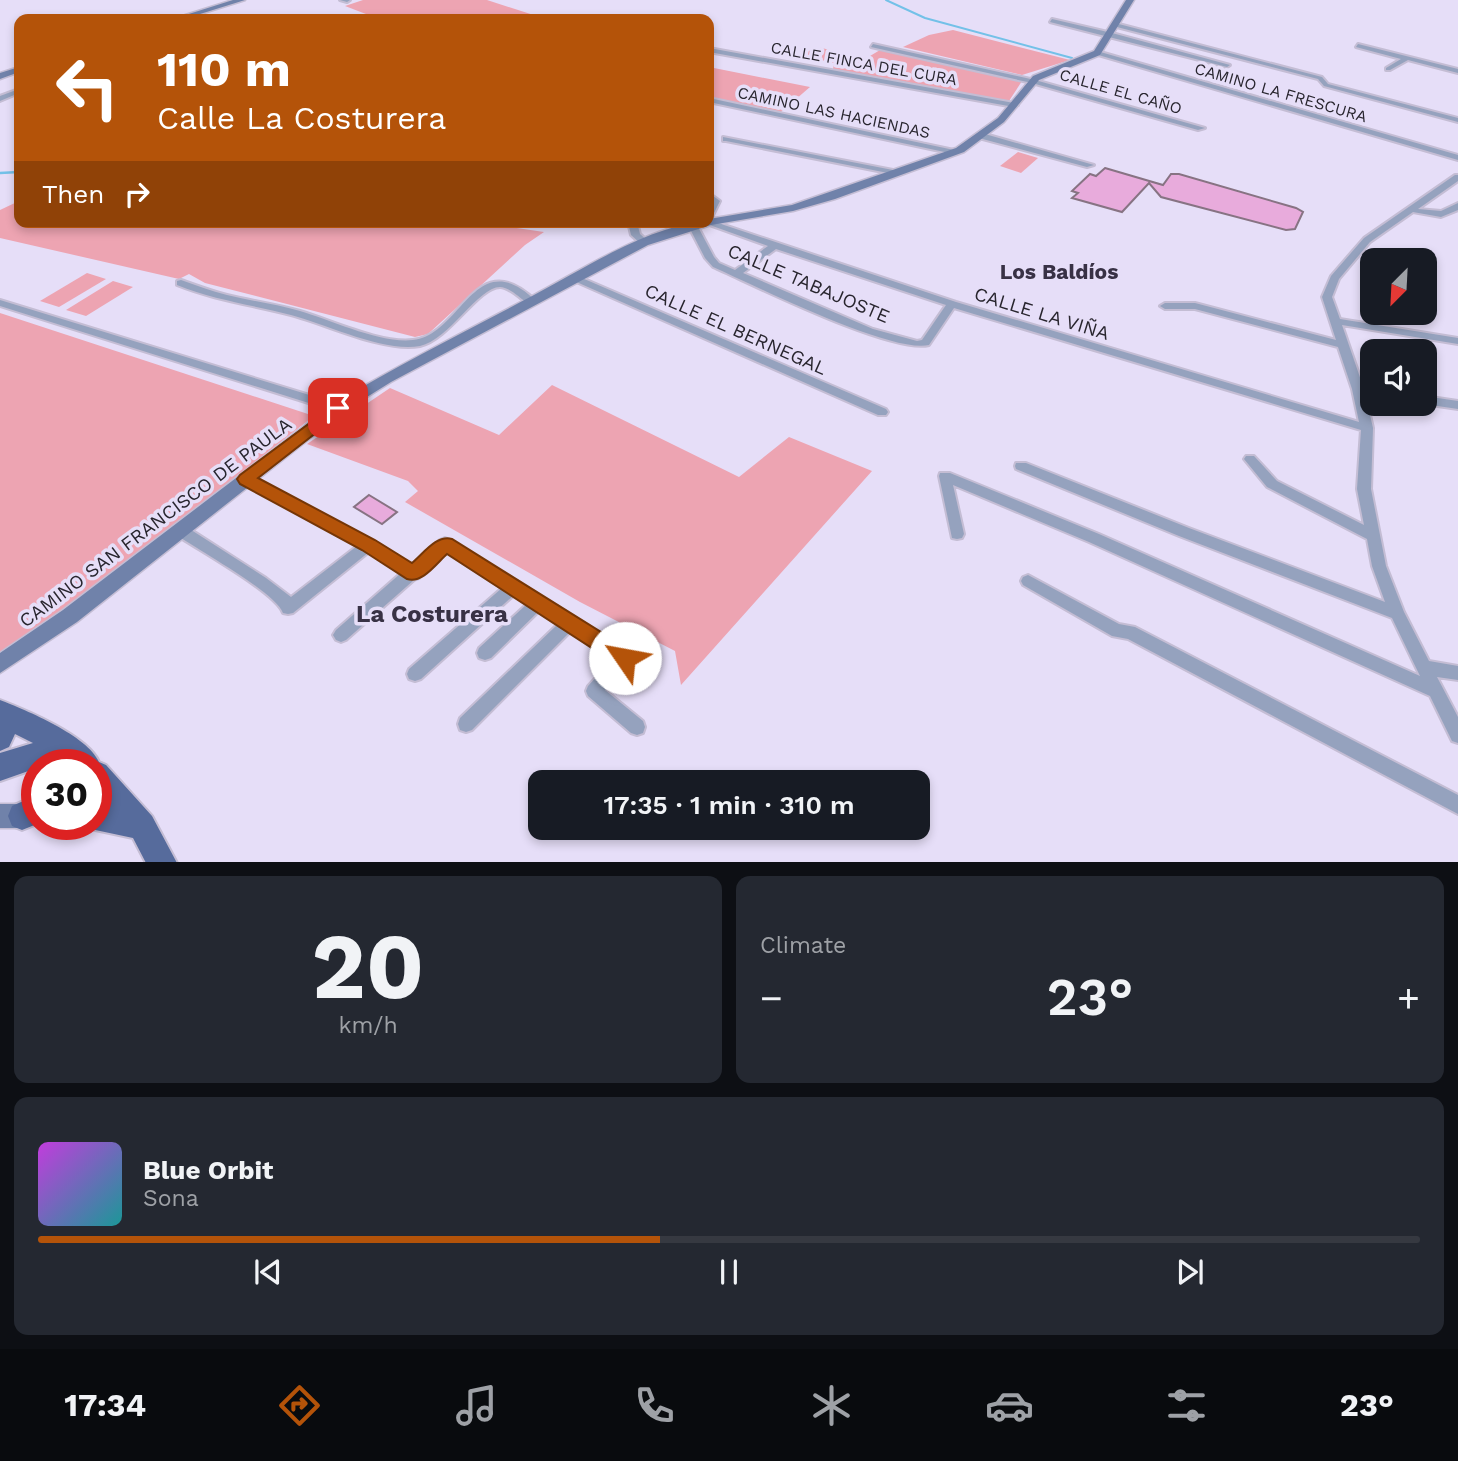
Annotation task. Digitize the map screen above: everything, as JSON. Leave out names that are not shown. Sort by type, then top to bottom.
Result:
[{"type":"main road","points":[[196,14],[240,0]]},
{"type":"main road","points":[[1097,53],[1130,0]]},
{"type":"main road","name":"CAMINO SAN FRANCISCO DE PAULA","points":[[714,220],[793,208],[954,152],[982,136],[1014,105],[1032,81],[1097,53]]},
{"type":"main road","name":"CAMINO SAN FRANCISCO DE PAULA","points":[[0,664],[70,616],[338,408],[386,379],[575,278],[645,242],[686,228]]},
{"type":"main road","points":[[0,712],[3,730],[0,738]]},
{"type":"main road","points":[[0,712],[61,749]]},
{"type":"main road","points":[[0,766],[21,765]]},
{"type":"main road","points":[[112,794],[142,826],[161,862]]},
{"type":"main road","points":[[112,818],[142,826]]},
{"type":"street","points":[[232,0],[240,0]]},
{"type":"street","points":[[1052,21],[1112,31],[1320,78],[1326,85],[1458,120]]},
{"type":"street","points":[[1112,31],[1227,65]]},
{"type":"street","points":[[873,46],[1032,81]]},
{"type":"street","points":[[1358,46],[1458,71]]},
{"type":"street","name":"CALLE FINCA DEL CURA","points":[[714,51],[1014,105]]},
{"type":"street","name":"CAMINO LA FRESCURA","points":[[1097,53],[1458,158]]},
{"type":"street","points":[[1388,69],[1408,58]]},
{"type":"street","points":[[1448,62],[1458,64]]},
{"type":"street","name":"CALLE EL CAÑO","points":[[1032,81],[1201,128]]},
{"type":"street","name":"CAMINO LAS HACIENDAS","points":[[714,101],[954,152]]},
{"type":"street","points":[[982,136],[1090,165]]},
{"type":"street","points":[[726,139],[898,173]]},
{"type":"street","points":[[1456,726],[1397,613],[1380,566],[1364,489],[1367,428],[1358,390],[1327,297],[1334,278],[1367,240],[1458,177]]},
{"type":"street","points":[[1410,209],[1442,215],[1458,206]]},
{"type":"street","name":"CALLE LA VIÑA","points":[[714,224],[952,304],[1367,428]]},
{"type":"street","points":[[634,228],[636,235],[645,242]]},
{"type":"street","name":"CALLE TABAJOSTE","points":[[707,228],[710,258],[716,265],[869,331],[917,344],[925,343],[952,304]]},
{"type":"street","points":[[736,274],[775,245]]},
{"type":"street","name":"CALLE EL BERNEGAL","points":[[575,278],[882,412]]},
{"type":"street","points":[[181,283],[198,290],[404,344],[426,340],[446,329],[482,291],[492,285],[504,284],[531,301]]},
{"type":"street","points":[[0,303],[338,408]]},
{"type":"street","points":[[1165,306],[1195,306],[1343,345]]},
{"type":"street","points":[[1335,321],[1458,341]]},
{"type":"street","points":[[1437,402],[1458,405]]},
{"type":"street","points":[[1250,459],[1272,484],[1374,536]]},
{"type":"street","points":[[1021,466],[1184,532],[1397,613]]},
{"type":"street","points":[[957,534],[945,476],[1094,538],[1437,691]]},
{"type":"street","points":[[246,479],[368,545],[414,574]]},
{"type":"street","points":[[180,530],[227,563],[259,579],[287,605],[368,545]]},
{"type":"street","points":[[341,635],[414,574],[445,544],[625,658],[594,691],[637,727]]},
{"type":"street","points":[[1028,581],[1117,631],[1130,632],[1458,805]]},
{"type":"street","points":[[415,674],[513,587]]},
{"type":"street","points":[[485,653],[538,603]]},
{"type":"street","points":[[466,724],[570,622]]},
{"type":"street","points":[[1425,668],[1458,673]]},
{"type":"shaded area","points":[[363,0],[487,0],[530,14],[366,14],[345,6]]},
{"type":"shaded area","points":[[953,30],[1070,60],[1022,75],[903,47],[929,35]]},
{"type":"shaded area","points":[[818,47],[865,59],[880,50],[1022,81],[1009,101],[833,69],[834,63],[800,55]]},
{"type":"shaded area","points":[[714,68],[810,87],[781,112],[714,99]]},
{"type":"shaded area","points":[[1018,152],[1038,158],[1021,173],[1000,166]]},
{"type":"shaded area","points":[[14,203],[14,228],[517,228],[544,232],[525,245],[428,334],[415,337],[205,283],[189,274],[179,279],[0,238],[0,210]]},
{"type":"shaded area","points":[[87,273],[106,279],[59,307],[40,301]]},
{"type":"shaded area","points":[[113,281],[133,287],[86,316],[66,310]]},
{"type":"shaded area","points":[[0,313],[314,416],[0,661]]},
{"type":"shaded area","points":[[552,385],[739,477],[789,437],[872,471],[681,685],[675,651],[580,602],[405,502],[418,491],[408,481],[307,444],[390,388],[499,435]]},
{"type":"building","points":[[1105,168],[1163,185],[1171,174],[1179,174],[1303,212],[1295,229],[1286,230],[1161,197],[1149,183],[1122,212],[1072,198],[1078,193],[1072,191],[1090,174],[1096,176]]},
{"type":"building","points":[[369,495],[397,512],[382,524],[354,507]]},
{"type":"waterway","points":[[886,0],[925,18],[1072,58]]},
{"type":"waterway","points":[[0,173],[14,172]]},
{"type":"district","name":"Los Baldíos","points":[[1059,272]]},
{"type":"district","name":"La Costurera","points":[[432,614]]},
{"type":"route","points":[[338,408],[246,479],[368,545],[414,574],[445,544],[625,658]]}]
